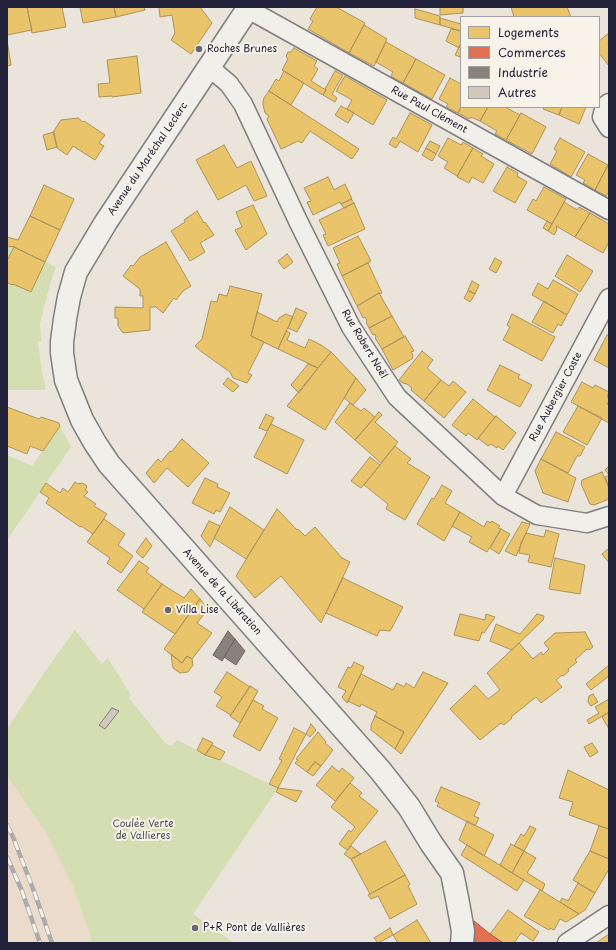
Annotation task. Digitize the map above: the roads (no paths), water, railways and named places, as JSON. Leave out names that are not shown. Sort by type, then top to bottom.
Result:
[{"type":"main road","name":"Avenue du Maréchal Leclerc","points":[[65,319],[76,272],[106,222],[249,8]]},
{"type":"main road","name":"Avenue de la Libération","points":[[65,319],[62,353],[66,380],[82,420],[95,443],[109,464],[380,770],[409,806],[431,843],[452,873],[463,931],[462,943]]},
{"type":"main road","name":"Avenue de la Libération","points":[[431,843],[443,901],[448,932],[448,943]]},
{"type":"street","name":"Rue Paul Clément","points":[[249,8],[609,210]]},
{"type":"street","name":"Rue Robert Noël","points":[[209,67],[229,84],[243,104],[299,223],[351,327],[397,397],[503,496],[537,515],[587,523],[609,516]]},
{"type":"street","points":[[609,103],[604,106],[602,117],[609,128]]},
{"type":"street","name":"Rue Aubergier Coste","points":[[503,496],[609,298]]},
{"type":"street","points":[[567,943],[609,914]]},
{"type":"railway","points":[[7,825],[35,894],[52,943]]},
{"type":"railway","points":[[7,857],[22,891],[40,943]]},
{"type":"place","name":"Roches Brunes","points":[[199,49]]},
{"type":"place","name":"Villa Lise","points":[[168,610]]},
{"type":"place","name":"P+R Pont de Vallières","points":[[195,928]]},
{"type":"park label","name":"Coulée Verte de Vallieres","points":[[143,830]]}]
